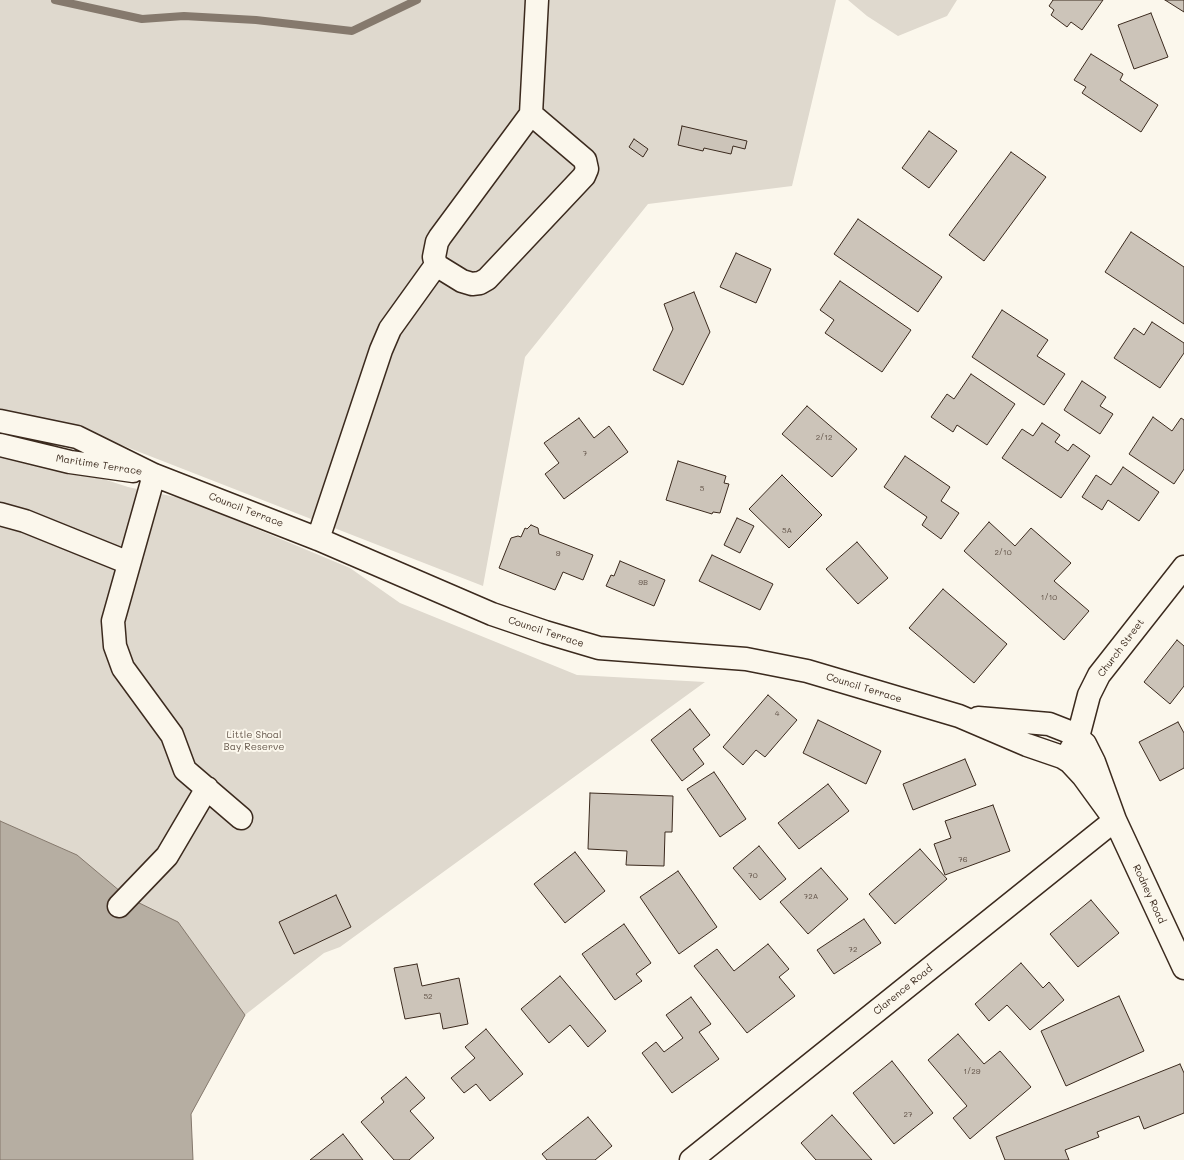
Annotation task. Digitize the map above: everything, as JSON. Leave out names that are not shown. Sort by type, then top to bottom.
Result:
[{"type":"street","points":[[531,114],[585,160],[586,169],[584,176],[487,279],[480,283],[472,284],[462,281],[436,265],[434,257],[435,249],[440,237],[531,114],[537,0]]},
{"type":"street","points":[[318,539],[381,350],[390,329],[436,265]]},
{"type":"street","name":"Maritime Terrace","points":[[0,421],[77,437],[154,474]]},
{"type":"street","name":"Maritime Terrace","points":[[0,445],[70,462],[154,474]]},
{"type":"street","points":[[154,474],[113,621],[115,646],[123,668],[172,735],[185,770],[241,818]]},
{"type":"street","name":"Council Terrace","points":[[154,474],[318,539],[492,614],[599,648],[746,659],[806,671],[958,716],[1027,745],[1062,757]]},
{"type":"street","points":[[0,514],[25,521],[129,563]]},
{"type":"street","name":"Church Street","points":[[1062,757],[1073,746],[1078,737],[1090,695],[1099,675],[1184,567]]},
{"type":"street","name":"Council Terrace","points":[[958,716],[1049,724],[1064,728],[1078,737]]},
{"type":"street","name":"Rodney Road","points":[[1078,737],[1090,751],[1115,820],[1184,968]]},
{"type":"street","name":"Rodney Road","points":[[1062,757],[1083,776],[1115,820]]},
{"type":"street","points":[[119,906],[167,856],[207,788]]},
{"type":"street","name":"Clarence Road","points":[[690,1160],[1115,820]]},
{"type":"green space","points":[[0,0],[836,0],[792,186],[648,204],[525,357],[483,586],[83,430],[0,417]]},
{"type":"green space","points":[[848,0],[957,0],[947,16],[898,36],[867,16]]},
{"type":"green space","points":[[0,429],[59,440],[57,451],[0,440]]},
{"type":"green space","name":"Little Shoal Bay Reserve","points":[[0,456],[91,475],[128,487],[185,499],[350,568],[400,603],[577,675],[705,682],[340,947],[324,953],[245,1015],[191,1114],[193,1160],[0,1160]]},
{"type":"shaded area","points":[[0,821],[77,855],[127,897],[178,922],[245,1015],[191,1114],[193,1160],[0,1160]]},
{"type":"building","points":[[1053,0],[1103,0],[1082,30],[1071,22],[1067,27],[1051,15],[1054,10],[1049,6]]},
{"type":"building","points":[[1165,0],[1184,0],[1184,12]]},
{"type":"building","points":[[1151,13],[1168,57],[1134,69],[1118,25]]},
{"type":"building","points":[[1091,54],[1123,74],[1120,80],[1158,105],[1141,132],[1082,93],[1086,87],[1074,80]]},
{"type":"building","points":[[682,126],[747,141],[745,149],[733,146],[731,154],[704,148],[703,151],[678,145]]},
{"type":"building","points":[[929,131],[957,151],[929,188],[902,168]]},
{"type":"building","points":[[634,139],[648,149],[643,157],[629,147]]},
{"type":"building","points":[[1011,152],[1046,177],[984,261],[949,235]]},
{"type":"building","points":[[858,219],[942,277],[918,312],[834,254]]},
{"type":"building","points":[[1131,232],[1184,267],[1184,324],[1105,272]]},
{"type":"building","points":[[736,253],[771,269],[756,303],[720,287]]},
{"type":"building","points":[[840,281],[911,330],[882,372],[825,333],[834,320],[820,310]]},
{"type":"building","points":[[694,292],[710,332],[683,385],[653,370],[673,329],[664,304]]},
{"type":"building","points":[[1002,310],[1048,340],[1037,356],[1065,374],[1044,405],[972,357]]},
{"type":"building","points":[[1152,322],[1184,343],[1184,353],[1160,388],[1114,358],[1134,328],[1144,335]]},
{"type":"building","points":[[971,374],[1015,404],[987,445],[957,425],[953,432],[931,417],[947,394],[954,399]]},
{"type":"building","points":[[1082,381],[1106,397],[1100,406],[1113,414],[1100,434],[1064,410]]},
{"type":"building","points":[[807,406],[857,449],[832,477],[782,434]]},
{"type":"building","points":[[1153,417],[1172,431],[1181,418],[1184,420],[1184,469],[1174,484],[1129,454]]},
{"type":"building","points":[[579,418],[594,438],[609,426],[628,452],[564,499],[545,474],[559,463],[544,443]]},
{"type":"building","points":[[1042,423],[1060,435],[1055,442],[1068,451],[1073,444],[1090,456],[1061,498],[1002,458],[1022,429],[1033,436]]},
{"type":"building","points":[[905,456],[950,487],[941,501],[959,513],[941,539],[922,525],[927,517],[884,487]]},
{"type":"building","points":[[678,461],[726,476],[724,483],[729,484],[720,513],[713,512],[712,514],[666,500]]},
{"type":"building","points":[[1123,467],[1159,492],[1139,521],[1108,500],[1102,510],[1082,497],[1096,475],[1111,485]]},
{"type":"building","points":[[782,475],[822,515],[789,548],[749,509]]},
{"type":"building","points":[[737,518],[754,526],[740,553],[724,545]]},
{"type":"building","points":[[989,522],[1015,546],[1031,528],[1071,563],[1054,581],[1089,611],[1064,640],[964,551]]},
{"type":"building","points":[[531,525],[538,528],[539,534],[593,555],[583,580],[563,572],[555,590],[499,568],[511,538],[518,536],[521,537],[525,528],[527,529]]},
{"type":"building","points":[[857,542],[888,578],[858,604],[826,569]]},
{"type":"building","points":[[712,555],[773,584],[760,610],[699,581]]},
{"type":"building","points":[[620,561],[665,580],[654,606],[606,586],[611,575],[614,576]]},
{"type":"building","points":[[943,589],[1007,644],[974,683],[909,628]]},
{"type":"building","points":[[1177,640],[1184,646],[1184,686],[1170,704],[1144,682]]},
{"type":"building","points":[[768,695],[797,720],[765,757],[756,750],[743,765],[723,747]]},
{"type":"building","points":[[690,709],[710,735],[693,749],[704,764],[682,781],[651,740]]},
{"type":"building","points":[[818,720],[881,751],[866,784],[803,753]]},
{"type":"building","points":[[1178,722],[1184,733],[1184,768],[1160,781],[1139,742]]},
{"type":"building","points":[[965,759],[976,785],[913,810],[903,784]]},
{"type":"building","points":[[714,772],[746,819],[720,837],[687,789]]},
{"type":"building","points":[[828,784],[849,811],[799,849],[778,823]]},
{"type":"building","points":[[590,793],[673,796],[672,832],[665,832],[664,866],[626,865],[627,851],[588,849]]},
{"type":"building","points":[[993,805],[1010,851],[945,875],[934,844],[951,838],[945,821]]},
{"type":"building","points":[[759,846],[786,879],[760,900],[733,868]]},
{"type":"building","points":[[920,849],[947,879],[895,924],[869,894]]},
{"type":"building","points":[[575,852],[605,891],[565,923],[534,884]]},
{"type":"building","points":[[821,868],[848,899],[808,934],[780,902]]},
{"type":"building","points":[[678,871],[717,927],[679,954],[640,897]]},
{"type":"building","points":[[336,895],[351,927],[294,954],[279,922]]},
{"type":"building","points":[[1091,900],[1119,933],[1078,967],[1050,934]]},
{"type":"building","points":[[864,919],[881,943],[834,974],[817,950]]},
{"type":"building","points":[[624,924],[651,963],[636,974],[642,981],[615,1000],[582,954]]},
{"type":"building","points":[[768,944],[789,969],[779,977],[795,996],[747,1033],[694,966],[717,949],[734,971]]},
{"type":"building","points":[[1021,963],[1043,988],[1049,982],[1064,1000],[1030,1030],[1007,1005],[989,1021],[975,1004]]},
{"type":"building","points":[[417,964],[422,986],[459,978],[468,1024],[443,1029],[440,1013],[405,1019],[394,968]]},
{"type":"building","points":[[560,976],[606,1031],[588,1047],[570,1025],[549,1043],[521,1009]]},
{"type":"building","points":[[1119,996],[1144,1051],[1066,1086],[1041,1031]]},
{"type":"building","points":[[691,997],[711,1024],[699,1032],[719,1059],[672,1093],[642,1053],[656,1042],[664,1052],[683,1038],[666,1015]]},
{"type":"building","points":[[486,1029],[523,1074],[490,1101],[476,1084],[464,1093],[451,1078],[475,1058],[465,1047]]},
{"type":"building","points":[[958,1034],[984,1064],[1000,1051],[1031,1087],[970,1139],[953,1118],[967,1106],[928,1060]]},
{"type":"building","points":[[892,1061],[933,1113],[894,1144],[853,1093]]},
{"type":"building","points":[[1180,1064],[1184,1073],[1184,1113],[1144,1129],[1139,1116],[1097,1132],[1099,1137],[1065,1150],[1069,1160],[1005,1160],[996,1137]]},
{"type":"building","points":[[406,1077],[425,1098],[410,1111],[434,1138],[409,1160],[394,1160],[361,1122],[384,1102],[381,1098]]},
{"type":"building","points":[[832,1115],[872,1160],[816,1160],[801,1143]]},
{"type":"building","points":[[588,1117],[612,1146],[595,1160],[547,1160],[542,1154]]},
{"type":"building","points":[[343,1134],[363,1160],[310,1160]]},
{"type":"waterway","points":[[55,0],[142,19],[184,16],[256,20],[352,31],[417,0]]}]
